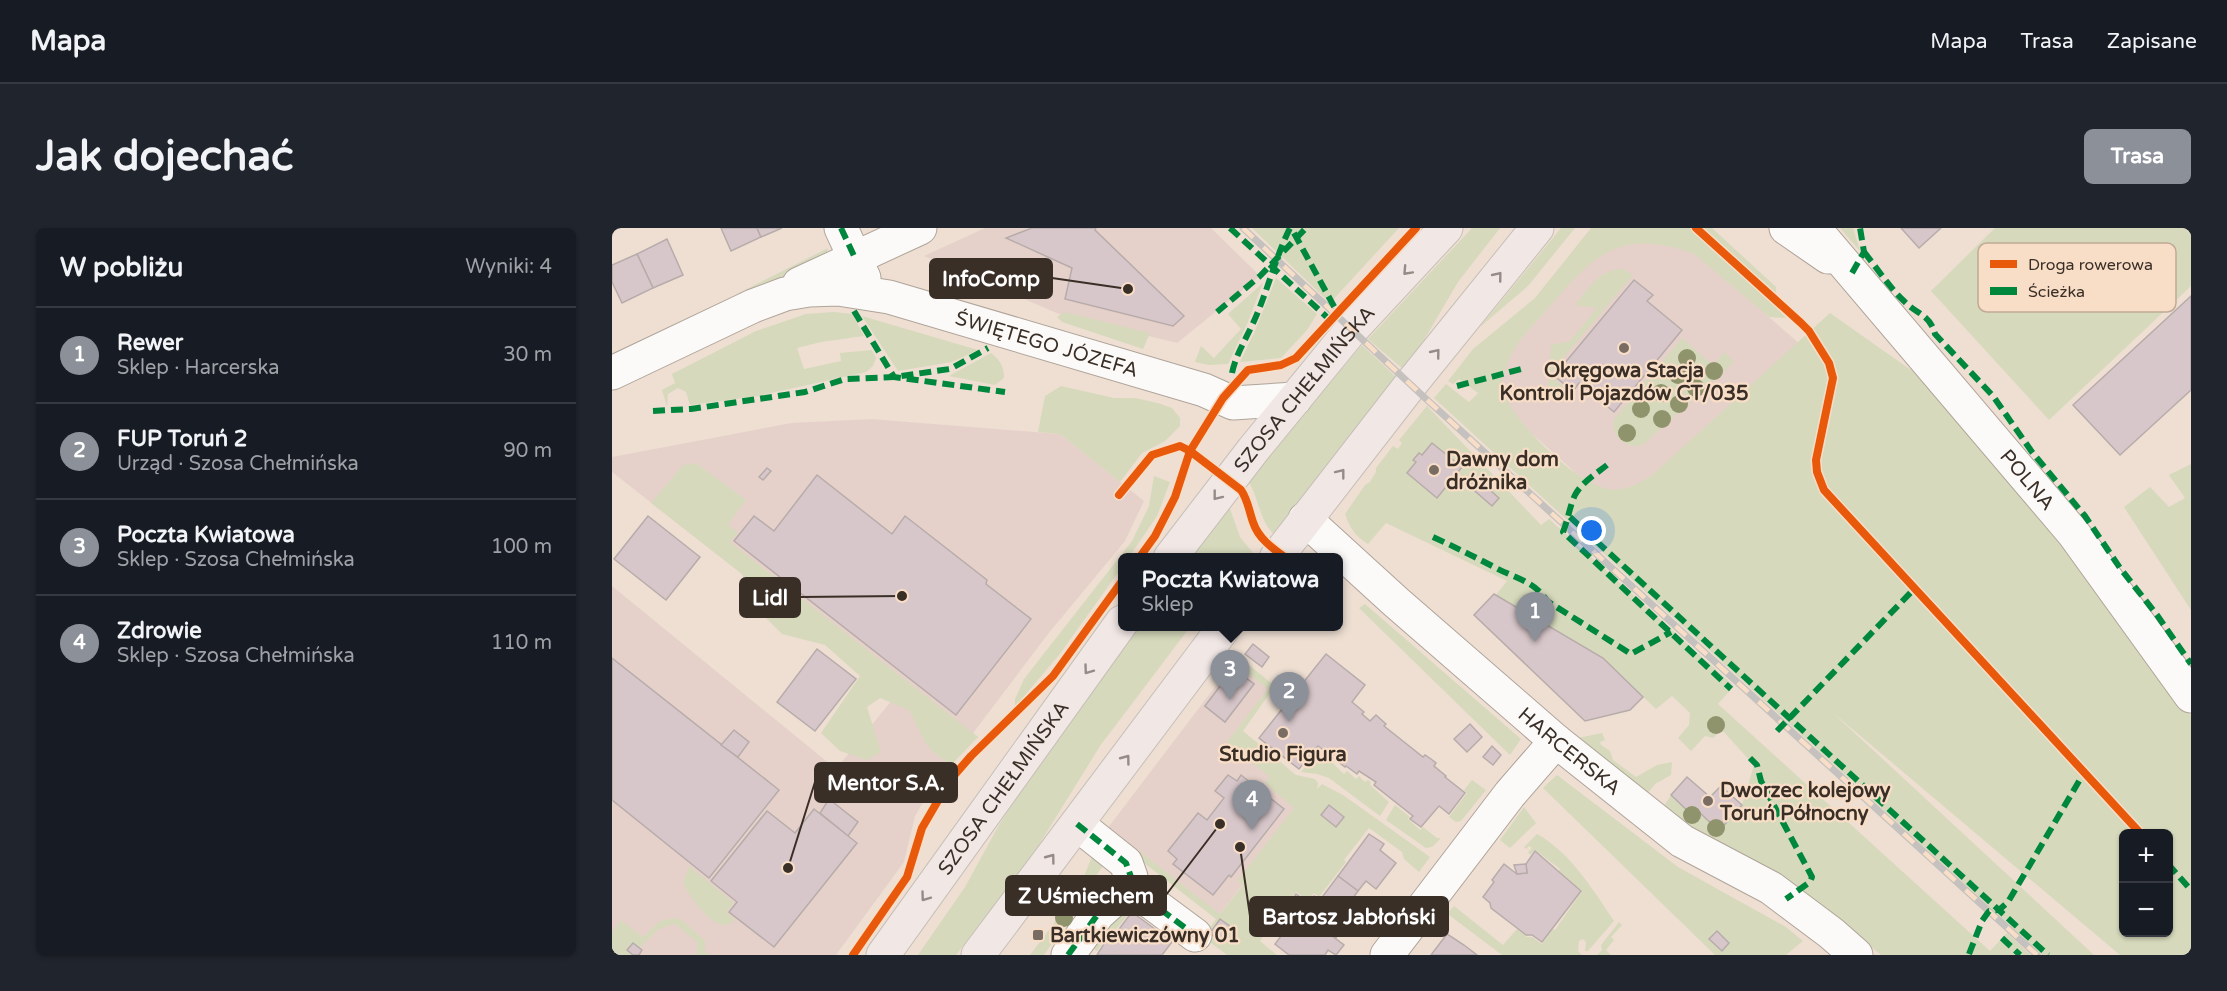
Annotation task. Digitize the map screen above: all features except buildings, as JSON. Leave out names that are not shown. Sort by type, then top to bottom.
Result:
[{"type":"main road","name":"SZOSA CHEŁMIŃSKA","points":[[1174,553],[1253,450],[1352,329],[1446,228]]},
{"type":"main road","points":[[1280,553],[1537,228]]},
{"type":"main road","name":"SZOSA CHEŁMIŃSKA","points":[[883,955],[1118,628]]},
{"type":"main road","points":[[978,955],[1216,634]]},
{"type":"street","points":[[841,228],[870,293]]},
{"type":"street","name":"ŚWIĘTEGO JÓZEFA","points":[[612,373],[920,228]]},
{"type":"street","name":"POLNA","points":[[1786,228],[1852,273]]},
{"type":"street","name":"POLNA","points":[[1814,228],[2074,534],[2191,696]]},
{"type":"street","name":"ŚWIĘTEGO JÓZEFA","points":[[753,306],[785,294],[808,290],[838,288],[870,293],[1204,390],[1233,403],[1295,399]]},
{"type":"street","points":[[1233,403],[1253,450]]},
{"type":"street","name":"HARCERSKA","points":[[1305,519],[1342,553]]},
{"type":"street","name":"HARCERSKA","points":[[1343,554],[1556,741],[1682,842],[1771,888],[1857,955]]},
{"type":"street","points":[[1387,955],[1510,794],[1556,741]]},
{"type":"street","points":[[1068,955],[1098,914],[1129,886],[1131,877],[1129,868],[1122,858],[1077,824]]},
{"type":"street","points":[[1129,886],[1195,935]]},
{"type":"shaded area","points":[[985,228],[1211,228],[1260,276],[1177,343],[1059,314],[924,256]]},
{"type":"shaded area","points":[[1675,235],[1801,345],[1619,512],[1479,386],[1603,237]]},
{"type":"shaded area","points":[[871,419],[1060,434],[1144,501],[1125,541],[1048,634],[933,786],[915,816],[904,862],[836,955],[612,955],[612,586],[836,769],[896,695],[612,472],[612,457],[791,423]]},
{"type":"shaded area","points":[[1237,658],[1273,686],[1229,745],[1306,804],[1219,915],[1107,829]]},
{"type":"green space","points":[[1252,228],[1399,228],[1330,303]]},
{"type":"green space","points":[[1472,228],[1500,228],[1458,282],[1424,340],[1403,369],[1368,339]]},
{"type":"green space","points":[[1561,228],[1575,228],[1528,286],[1480,327]]},
{"type":"green space","points":[[1591,228],[1690,228],[1759,289],[1786,318],[1769,317],[1694,254],[1647,244],[1629,245],[1612,250],[1597,259],[1582,271],[1519,342],[1509,359],[1500,385],[1506,399],[1530,431],[1561,462],[1577,474],[1593,484],[1614,490],[1636,484],[1651,476],[1830,313],[1945,394],[2065,545],[2191,716],[2191,955],[2120,955],[1832,712],[2094,955],[2042,955],[1434,398],[1446,384],[1469,402],[1478,393],[1459,379],[1453,384],[1448,381],[1473,349],[1535,298]]},
{"type":"green space","points":[[1701,228],[1712,228],[1776,287],[1776,293]]},
{"type":"green space","points":[[1840,228],[1853,228],[1860,251]]},
{"type":"green space","points":[[1995,228],[2191,228],[2191,286],[2176,300],[2176,243],[1980,243]]},
{"type":"green space","points":[[1978,245],[1978,312],[2163,312],[2049,420],[1931,291]]},
{"type":"green space","points":[[828,248],[824,258],[741,300],[737,294]]},
{"type":"green space","points":[[1623,269],[1633,275],[1549,375],[1551,345],[1570,341],[1597,308],[1575,305],[1590,286],[1601,276],[1615,270]]},
{"type":"green space","points":[[1276,278],[1317,314],[1307,330],[1281,358],[1240,362],[1255,331]]},
{"type":"green space","points":[[1263,283],[1228,364],[1209,365],[1195,362],[1201,346],[1214,358],[1241,329],[1228,314]]},
{"type":"green space","points":[[834,312],[852,314],[864,336],[797,348],[804,369],[841,361],[840,353],[872,350],[876,358],[873,366],[866,372],[758,396],[690,405],[686,392],[678,388],[668,394],[667,407],[662,390],[675,383],[672,374],[756,331],[806,314]]},
{"type":"green space","points":[[1063,313],[1150,333],[1143,349],[1062,322],[1057,317]]},
{"type":"green space","points":[[862,316],[978,350],[952,362],[898,371]]},
{"type":"green space","points":[[1682,338],[1713,365],[1725,352],[1734,362],[1644,444],[1632,446],[1626,444],[1614,430],[1615,418]]},
{"type":"green space","points":[[1362,345],[1396,377],[1274,534],[1262,516],[1248,481]]},
{"type":"green space","points":[[991,353],[1001,364],[1004,374],[1004,378],[995,385],[949,376]]},
{"type":"green space","points":[[1549,375],[1571,394],[1553,397],[1548,391]]},
{"type":"green space","points":[[1061,386],[1114,398],[1136,398],[1161,404],[1172,408],[1180,418],[1180,426],[1165,441],[1142,453],[1120,482],[1060,434],[1038,432],[1045,396]]},
{"type":"green space","points":[[1427,406],[1541,525],[1549,519],[1734,686],[1718,704],[1990,951],[2007,933],[2031,955],[1881,955],[1836,918],[1666,814],[1664,806],[1671,795],[1694,816],[1699,812],[1719,830],[1742,805],[1754,765],[1722,730],[1713,738],[1705,736],[1691,751],[1678,738],[1689,725],[1690,713],[1672,696],[1656,709],[1603,658],[1496,595],[1507,581],[1386,523],[1368,544],[1356,535],[1345,514],[1365,485],[1370,482],[1376,468],[1393,446],[1398,449],[1402,443],[1399,440]],"holes":[[[1432,443],[1462,467],[1437,497],[1407,473],[1416,462],[1414,460],[1419,453],[1422,455]],[[1476,479],[1499,498],[1492,506],[1469,486]]]},
{"type":"green space","points":[[696,463],[746,500],[728,524],[738,533],[730,542],[978,737],[952,764],[930,748],[909,710],[880,698],[867,707],[881,752],[867,760],[840,751],[821,733],[860,676],[825,645],[782,634],[757,609],[742,574],[651,503],[683,465]]},
{"type":"green space","points":[[2191,464],[2191,610],[2124,507],[2150,487],[2169,507],[2185,498],[2169,475]]},
{"type":"green space","points":[[1154,476],[1170,482],[1157,516],[1132,553],[1123,553],[1132,541],[1149,506]]},
{"type":"green space","points":[[1229,506],[1240,537],[1253,553],[1193,553]]},
{"type":"green space","points":[[1118,559],[1118,573],[1059,655],[1015,707],[1015,699],[1024,679]]},
{"type":"green space","points":[[1365,604],[1521,739],[1510,755],[1359,608]]},
{"type":"green space","points":[[1135,631],[1187,631],[1100,746],[1032,856],[956,955],[918,955],[965,887],[1019,794]]},
{"type":"green space","points":[[1240,658],[1275,686],[1243,731],[1296,775],[1315,779],[1318,783],[1317,789],[1322,784],[1343,795],[1430,857],[1419,872],[1404,859],[1402,852],[1369,828],[1319,897],[1314,893],[1307,900],[1296,892],[1288,903],[1298,910],[1295,914],[1272,896],[1264,905],[1274,913],[1270,917],[1274,921],[1260,941],[1277,955],[1227,955],[1203,937],[1216,919],[1121,845],[1125,840],[1220,914],[1243,885],[1237,881],[1294,808],[1265,783],[1270,777],[1226,743],[1268,689],[1235,663]]},
{"type":"green space","points":[[1602,733],[1605,740],[1600,742],[1601,745],[1610,751],[1613,760],[1636,777],[1657,765],[1672,762],[1671,775],[1655,784],[1647,794],[1578,738]]},
{"type":"green space","points":[[1319,750],[1344,774],[1347,771],[1356,779],[1359,776],[1365,782],[1368,780],[1371,782],[1370,785],[1389,802],[1380,816],[1329,778],[1301,772]]},
{"type":"green space","points":[[1557,775],[1678,867],[1786,927],[1803,941],[1786,955],[1715,955],[1543,788]]},
{"type":"green space","points":[[1472,780],[1486,790],[1461,821],[1456,822],[1449,817],[1467,793],[1464,790]]},
{"type":"green space","points":[[1395,805],[1410,817],[1408,819],[1420,830],[1423,827],[1437,838],[1441,838],[1432,847],[1426,848],[1386,820]]},
{"type":"green space","points":[[1524,807],[1536,823],[1510,848],[1500,840]]},
{"type":"green space","points":[[1537,834],[1571,862],[1590,885],[1614,921],[1588,951],[1585,951],[1586,942],[1583,939],[1579,941],[1578,951],[1582,955],[1502,955],[1449,915],[1443,922],[1441,920],[1454,906],[1503,945],[1517,929],[1542,944],[1553,929],[1555,930],[1582,891],[1559,871],[1560,869],[1535,850],[1530,855],[1528,852],[1532,848],[1524,847]]},
{"type":"green space","points":[[1095,849],[1108,859],[1079,899],[1094,911],[1089,915],[1072,900],[1076,896]]},
{"type":"green space","points":[[689,866],[734,903],[726,912],[735,919],[729,924],[721,925],[714,921],[692,898],[683,883]]},
{"type":"green space","points":[[1067,906],[1074,912],[1044,955],[1030,955]]},
{"type":"green space","points":[[1131,911],[1109,938],[1107,936],[1097,951],[1089,945],[1123,912]]},
{"type":"green space","points":[[673,918],[682,920],[705,941],[705,951],[710,955],[697,955],[697,942],[675,924],[659,929],[632,955],[612,955],[612,932],[621,920],[643,937],[660,921]]},
{"type":"green space","points":[[1619,922],[1622,925],[1611,937],[1614,940],[1606,950],[1611,955],[1597,955],[1602,950],[1601,945]]},
{"type":"railway","points":[[1243,228],[1425,398],[2037,955]]},
{"type":"marked path","points":[[841,228],[855,258]]},
{"type":"marked path","points":[[1230,228],[1330,320]]},
{"type":"marked path","points":[[1232,373],[1290,228]]},
{"type":"marked path","points":[[1217,312],[1260,276],[1306,228]]},
{"type":"marked path","points":[[1852,273],[1864,252],[1860,228]]},
{"type":"marked path","points":[[1294,233],[1337,312]]},
{"type":"marked path","points":[[1864,252],[1893,290],[1930,322],[1935,334],[1993,396],[2032,452],[2085,516],[2120,568],[2157,615],[2191,664]]},
{"type":"marked path","points":[[854,311],[894,377],[1005,392]]},
{"type":"marked path","points":[[653,411],[691,409],[805,392],[845,379],[894,377],[950,369],[988,348]]},
{"type":"marked path","points":[[1457,386],[1525,368]]},
{"type":"marked path","points":[[1607,465],[1581,486],[1573,499],[1563,532],[1731,689]]},
{"type":"marked path","points":[[1570,517],[2048,955]]},
{"type":"marked path","points":[[1433,537],[1531,585],[1547,601],[1631,654],[1671,632]]},
{"type":"marked path","points":[[1777,731],[1915,588]]},
{"type":"marked path","points":[[1750,758],[1757,765],[1761,781],[1812,877],[1810,882],[1786,899]]},
{"type":"marked path","points":[[1969,954],[1982,921],[1989,911],[1999,910],[2008,902],[2085,771]]},
{"type":"marked path","points":[[1077,824],[1126,863],[1131,877],[1129,886],[1195,935]]},
{"type":"marked path","points":[[2173,870],[2191,890]]},
{"type":"marked path","points":[[1068,955],[1098,914],[1129,886]]},
{"type":"marked path","points":[[2002,938],[2020,955]]},
{"type":"cycle path","points":[[1143,553],[1155,536],[1175,497],[1190,451],[1223,398],[1248,370],[1281,365],[1296,358],[1416,228]]},
{"type":"cycle path","points":[[1696,228],[1809,331],[1829,363],[1833,378],[1816,460],[1817,472],[1824,490],[2136,829]]},
{"type":"cycle path","points":[[1119,495],[1152,455],[1180,446],[1241,490],[1258,533],[1280,553]]},
{"type":"cycle path","points":[[853,955],[907,877],[922,828],[950,780],[971,756],[1053,676],[1118,587]]},
{"type":"place","name":"InfoComp","points":[[1128,289]]},
{"type":"place","name":"Okręgowa Stacja Kontroli Pojazdów CT/035","points":[[1624,348]]},
{"type":"place","name":"Dawny dom dróżnika","points":[[1434,470]]},
{"type":"place","name":"Lidl","points":[[902,596]]},
{"type":"place","name":"Rewer","points":[[1535,642]]},
{"type":"place","name":"Poczta Kwiatowa","points":[[1230,700]]},
{"type":"place","name":"FUP Toruń 2","points":[[1289,722]]},
{"type":"place","name":"Studio Figura","points":[[1283,733]]},
{"type":"place","name":"Dworzec kolejowy Toruń Północny","points":[[1708,801]]},
{"type":"place","name":"Z Uśmiechem","points":[[1220,824]]},
{"type":"place","name":"Zdrowie","points":[[1252,830]]},
{"type":"place","name":"Bartosz Jabłoński","points":[[1240,847]]},
{"type":"place","name":"Mentor S.A.","points":[[788,868]]},
{"type":"place","name":"Bartkiewiczówny 01","points":[[1038,935]]}]
